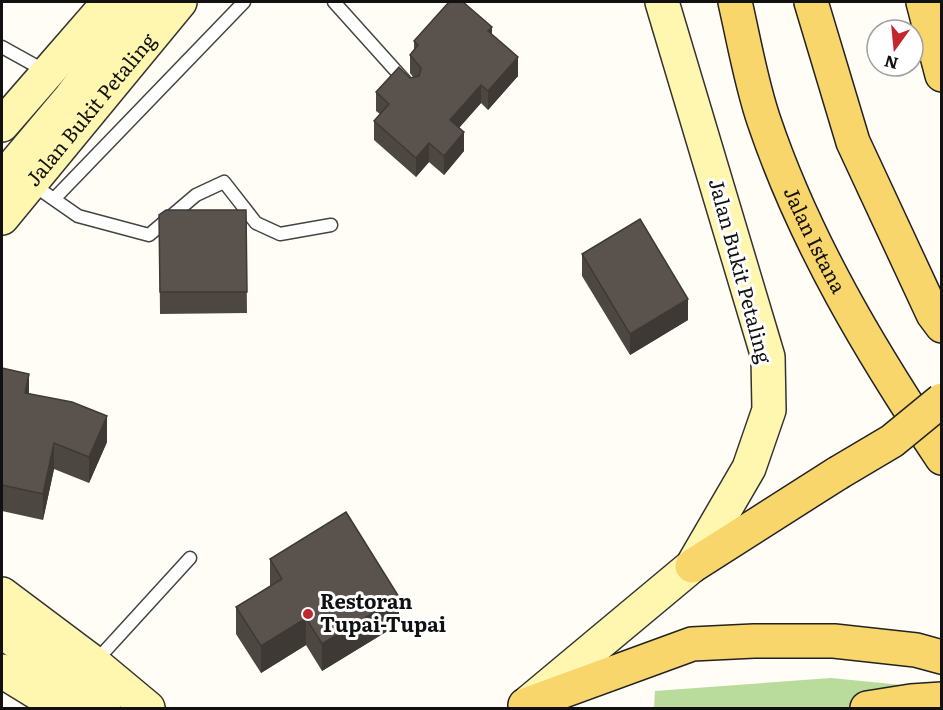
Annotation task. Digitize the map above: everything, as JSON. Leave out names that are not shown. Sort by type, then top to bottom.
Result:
[{"type":"main road","points":[[2,125],[109,2]]},
{"type":"main road","points":[[29,187],[71,97],[143,2]]},
{"type":"main road","points":[[71,97],[167,2]]},
{"type":"main road","name":"Jalan Bukit Petaling","points":[[2,218],[180,2]]},
{"type":"main road","name":"Jalan Bukit Petaling","points":[[662,2],[768,357],[769,410],[749,468],[692,566]]},
{"type":"main road","name":"Jalan Istana","points":[[735,2],[763,120],[798,206],[840,296],[893,386],[942,458]]},
{"type":"main road","points":[[811,2],[853,142],[933,314],[942,326]]},
{"type":"main road","points":[[923,2],[942,75]]},
{"type":"main road","points":[[523,707],[692,566],[892,441],[942,400]]},
{"type":"main road","points":[[2,594],[94,663],[148,708]]},
{"type":"main road","points":[[7,634],[104,708]]},
{"type":"main road","points":[[523,707],[692,644],[754,641],[834,642],[916,650],[942,657]]},
{"type":"main road","points":[[2,671],[62,708]]},
{"type":"main road","points":[[867,708],[910,701],[942,699]]},
{"type":"lane","points":[[244,2],[29,187],[78,216],[150,235],[196,195],[224,182],[256,223],[280,234],[331,225]]},
{"type":"lane","points":[[334,2],[413,89]]},
{"type":"lane","points":[[2,47],[48,72]]},
{"type":"lane","points":[[94,663],[190,558]]},
{"type":"green space","points":[[831,678],[902,685],[942,705],[941,708],[654,708],[655,691]]},
{"type":"building","points":[[449,2],[463,2],[492,27],[488,31],[518,57],[488,91],[481,85],[450,120],[464,132],[444,156],[429,143],[416,158],[374,121],[389,104],[376,92],[399,67],[410,78],[419,76],[421,68],[410,55],[418,45],[414,41]]},
{"type":"building","points":[[166,210],[246,210],[247,292],[160,292],[159,215]]},
{"type":"building","points":[[640,219],[688,299],[630,334],[582,254]]},
{"type":"building","points":[[2,368],[29,374],[25,393],[72,402],[107,416],[89,457],[54,443],[43,494],[2,485]]},
{"type":"building","points":[[346,512],[399,597],[322,644],[306,618],[261,646],[236,607],[282,579],[270,559]]},
{"type":"place","name":"Restoran Tupai-Tupai","points":[[308,614]]}]
